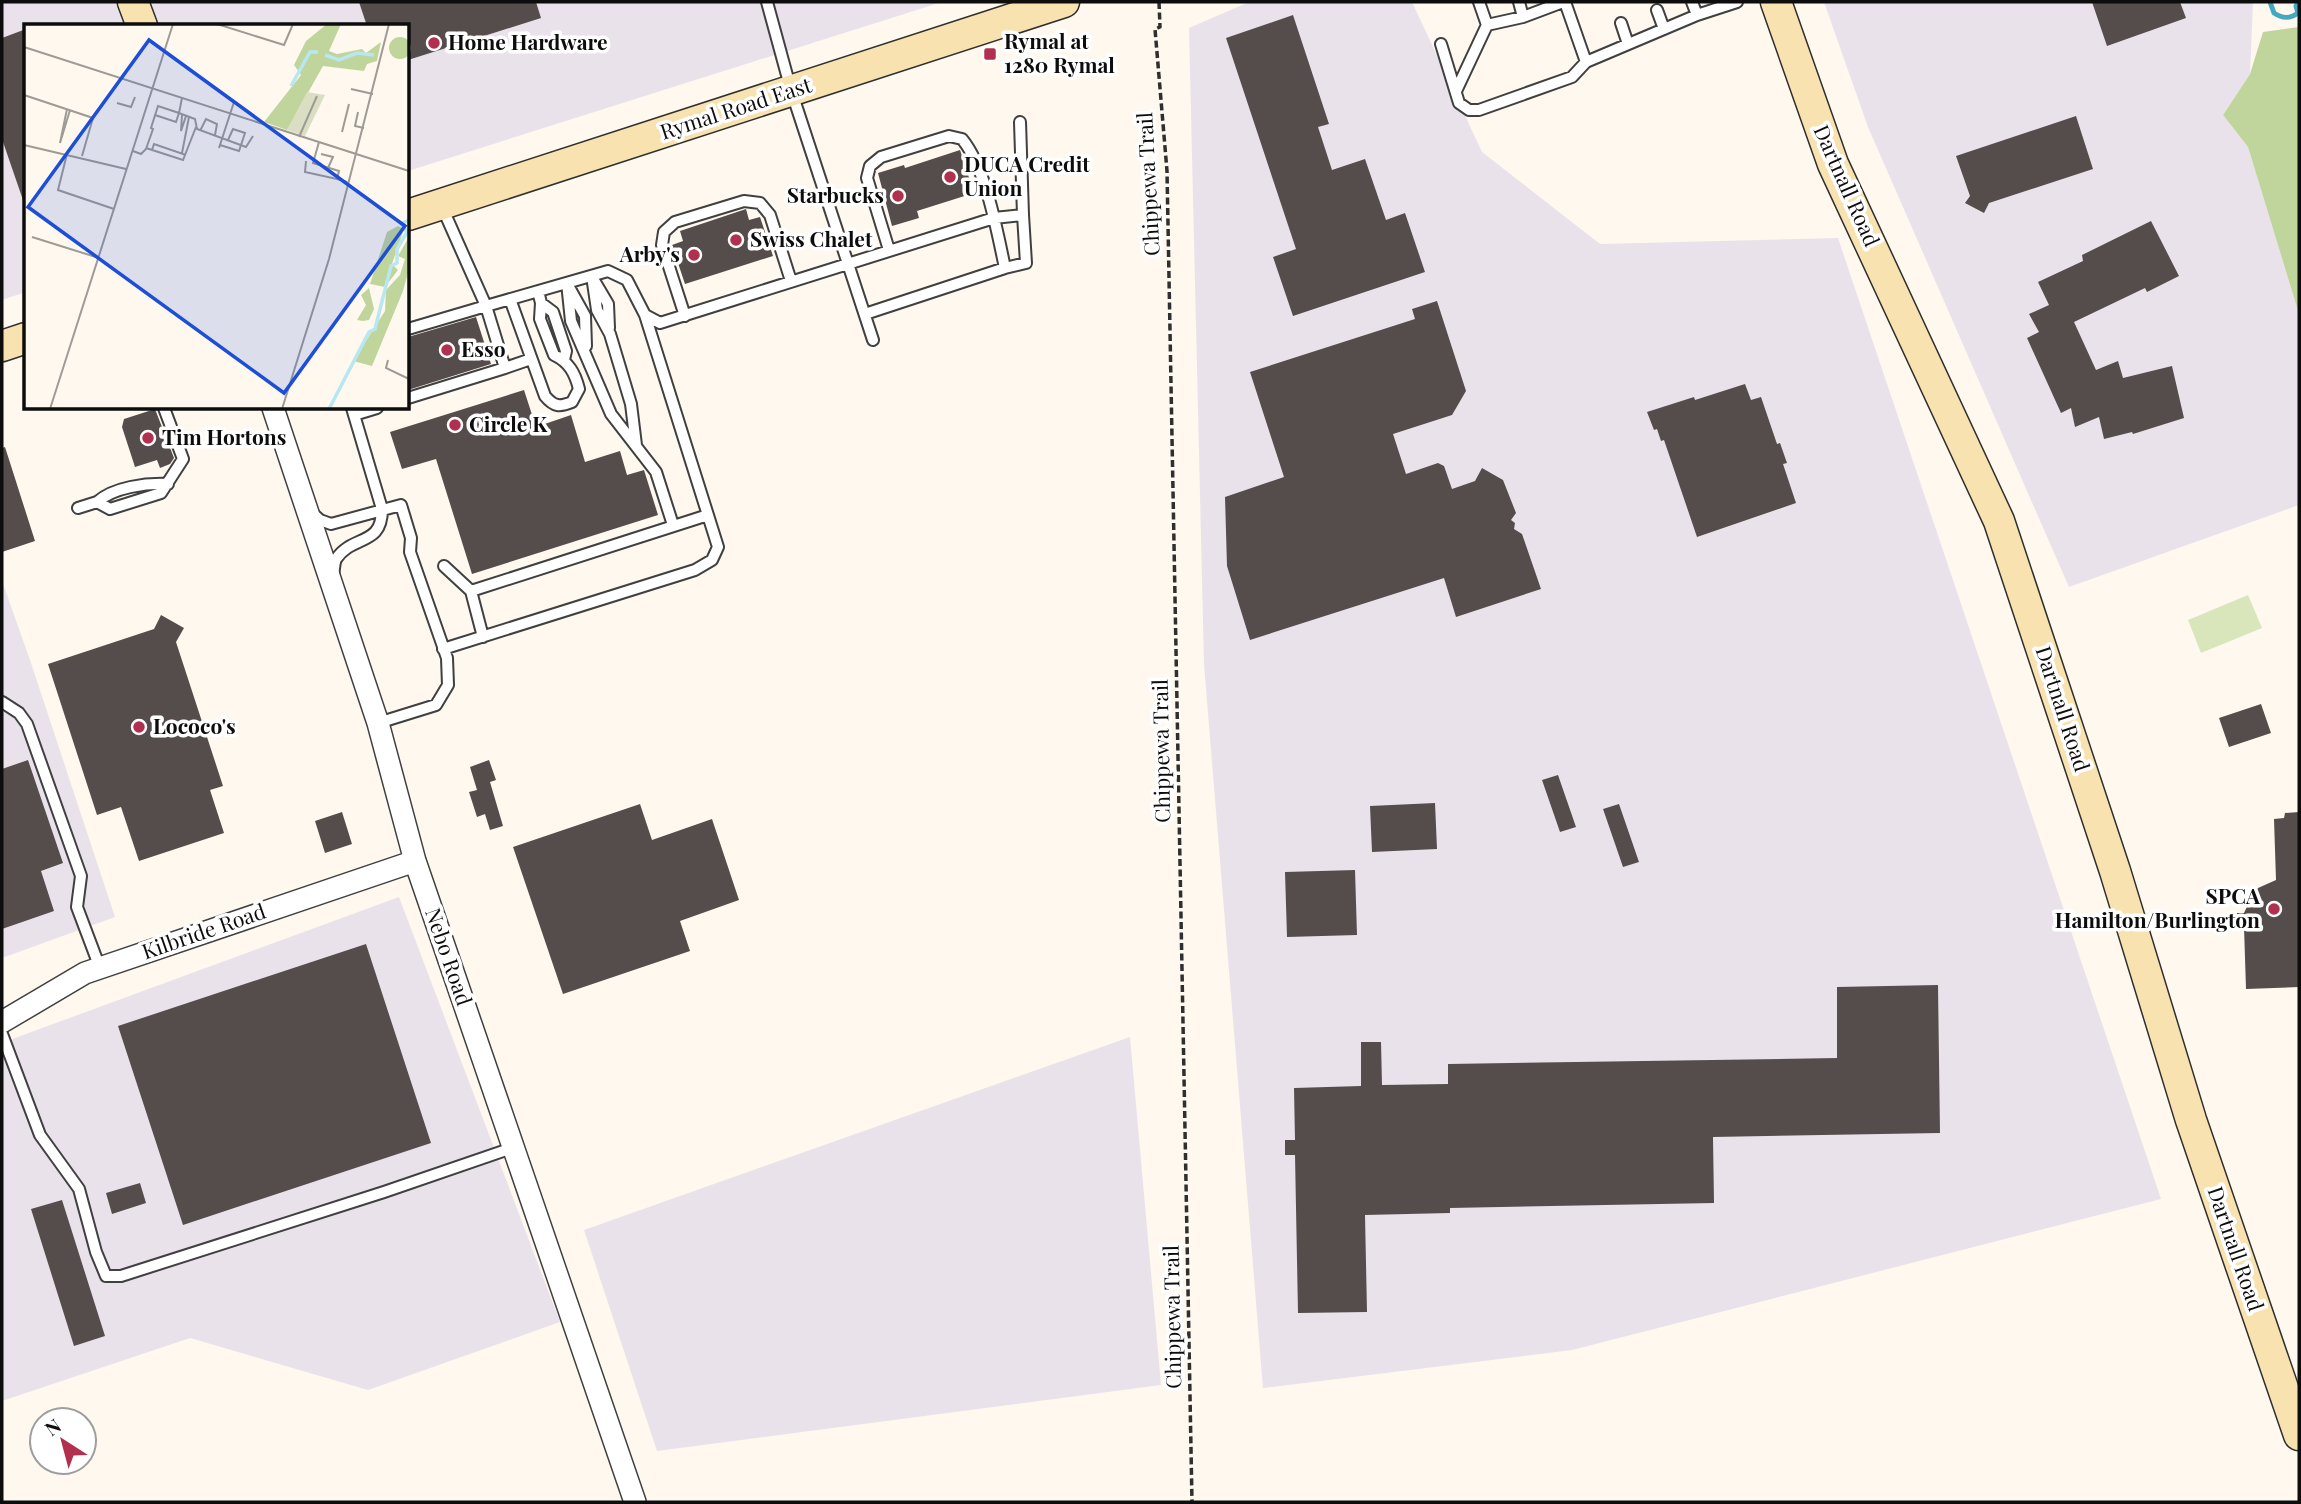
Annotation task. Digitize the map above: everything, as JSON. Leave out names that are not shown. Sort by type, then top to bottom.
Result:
[{"type":"street","points":[[133,2],[141,24]]},
{"type":"street","name":"Rymal Road East","points":[[410,214],[1064,2]]},
{"type":"street","name":"Dartnall Road","points":[[1776,2],[1832,164],[1999,521],[2115,871],[2190,1119],[2299,1435]]},
{"type":"street","points":[[2,346],[24,339]]},
{"type":"street","name":"Nebo Road","points":[[274,410],[378,723],[415,861],[634,1502]]},
{"type":"street","name":"Kilbride Road","points":[[2,1022],[85,973],[415,861]]},
{"type":"lane","points":[[767,2],[791,90],[873,340]]},
{"type":"lane","points":[[1456,90],[1487,25],[1479,2]]},
{"type":"lane","points":[[1519,2],[1523,17]]},
{"type":"lane","points":[[1487,25],[1523,17],[1564,2],[1586,62]]},
{"type":"lane","points":[[1692,2],[1697,15]]},
{"type":"lane","points":[[1441,44],[1459,103],[1469,110],[1479,110],[1572,77],[1586,62],[1697,15],[1737,2]]},
{"type":"lane","points":[[1657,10],[1664,29]]},
{"type":"lane","points":[[1621,23],[1628,44]]},
{"type":"lane","points":[[865,314],[1026,262],[1020,122]]},
{"type":"lane","points":[[889,250],[867,178],[870,166],[881,157],[948,136],[962,139],[971,150],[994,218],[1005,268]]},
{"type":"lane","points":[[685,316],[662,245],[664,232],[675,222],[744,201],[760,203],[770,215],[791,281]]},
{"type":"lane","points":[[441,205],[486,306],[505,368]]},
{"type":"lane","points":[[645,315],[660,323],[994,218],[1023,215]]},
{"type":"lane","points":[[414,329],[510,299],[539,297],[566,283],[608,271],[627,280],[645,315],[718,547],[712,560],[695,570],[443,649]]},
{"type":"lane","points":[[592,276],[597,310],[610,334],[631,404],[636,447]]},
{"type":"lane","points":[[566,283],[571,321],[611,414],[656,472],[673,525]]},
{"type":"lane","points":[[510,299],[545,396],[560,407],[572,402],[579,389],[575,374],[564,360],[554,355],[540,319],[539,297]]},
{"type":"lane","points":[[410,397],[466,376],[505,368],[531,359]]},
{"type":"lane","points":[[78,509],[97,502],[110,509],[161,494],[183,459],[165,410]]},
{"type":"lane","points":[[332,584],[336,560],[353,544],[375,534],[382,523],[382,509],[353,411]]},
{"type":"lane","points":[[307,509],[320,520],[331,524],[401,505],[411,538],[411,552],[447,658],[448,685],[436,705],[378,723]]},
{"type":"lane","points":[[471,591],[708,515]]},
{"type":"lane","points":[[444,566],[471,591],[483,637]]},
{"type":"lane","points":[[2,702],[19,713],[27,724],[81,876],[77,907],[100,968]]},
{"type":"lane","points":[[2,1034],[40,1135],[79,1189],[96,1252],[106,1276],[121,1276],[258,1234],[512,1148]]},
{"type":"path","name":"Chippewa Trail","points":[[1159,2],[1160,27],[1155,29],[1167,171],[1192,1502]]},
{"type":"shaded area","points":[[2,2],[942,2],[410,170],[410,24],[24,24],[24,293],[2,300]]},
{"type":"shaded area","points":[[1249,2],[1412,2],[1482,152],[1600,244],[1838,238],[2161,1199],[1572,1350],[1263,1388],[1204,664],[1189,28]]},
{"type":"shaded area","points":[[1824,2],[2253,2],[2250,74],[2223,115],[2248,147],[2299,314],[2299,505],[2069,587],[1868,127]]},
{"type":"shaded area","points":[[2,581],[115,917],[2,958]]},
{"type":"shaded area","points":[[399,897],[560,1322],[368,1390],[190,1338],[2,1401],[2,1045]]},
{"type":"shaded area","points":[[1130,1037],[1161,1385],[657,1451],[584,1230]]},
{"type":"green space","points":[[2299,27],[2299,314],[2248,147],[2223,115],[2250,74],[2263,32]]},
{"type":"green space","points":[[2248,595],[2262,628],[2201,653],[2188,620]]},
{"type":"building","name":"Home Hardware","points":[[359,2],[536,2],[541,18],[410,59],[410,24],[366,24]]},
{"type":"building","points":[[2092,2],[2180,2],[2186,18],[2107,46]]},
{"type":"building","points":[[1293,15],[1329,124],[1318,127],[1332,170],[1365,159],[1386,220],[1405,213],[1425,272],[1293,316],[1273,257],[1296,249],[1226,38]]},
{"type":"building","points":[[24,30],[24,203],[2,139],[2,38]]},
{"type":"building","points":[[2076,116],[2093,169],[1989,203],[1984,213],[1965,203],[1970,196],[1956,156]]},
{"type":"building","points":[[960,150],[974,193],[917,211],[919,218],[892,226],[878,173],[904,165],[905,168]]},
{"type":"building","points":[[746,209],[749,220],[760,217],[773,256],[685,284],[672,245],[683,241],[680,231]]},
{"type":"building","points":[[2151,221],[2179,276],[2147,292],[2145,288],[2074,322],[2096,370],[2118,361],[2123,378],[2172,366],[2184,418],[2133,434],[2132,432],[2104,439],[2099,417],[2075,427],[2071,408],[2061,413],[2027,338],[2039,332],[2029,314],[2049,305],[2038,282],[2083,261],[2082,255]]},
{"type":"building","points":[[1437,301],[1466,391],[1452,415],[1393,434],[1406,474],[1438,463],[1444,466],[1452,489],[1475,481],[1482,468],[1503,480],[1516,513],[1511,520],[1515,523],[1514,529],[1522,534],[1541,589],[1456,617],[1444,578],[1250,640],[1227,566],[1225,497],[1284,477],[1250,372],[1415,319],[1412,309]]},
{"type":"building","name":"Esso","points":[[476,317],[491,364],[410,389],[410,336]]},
{"type":"building","points":[[1745,384],[1751,400],[1761,397],[1777,444],[1780,443],[1787,463],[1783,464],[1796,503],[1697,537],[1664,440],[1661,441],[1657,429],[1654,430],[1647,412]]},
{"type":"building","points":[[524,390],[536,427],[571,415],[585,462],[620,451],[627,475],[644,470],[658,515],[472,574],[436,459],[402,469],[390,432]]},
{"type":"building","points":[[155,410],[174,458],[170,464],[160,468],[157,460],[135,467],[122,427],[124,419]]},
{"type":"building","points":[[5,447],[35,541],[2,552],[2,448]]},
{"type":"building","points":[[161,615],[184,628],[176,642],[223,786],[210,790],[224,833],[139,861],[121,807],[97,815],[48,664],[154,629]]},
{"type":"building","points":[[2261,704],[2271,733],[2229,747],[2219,718]]},
{"type":"building","points":[[28,760],[63,863],[41,871],[54,911],[2,929],[2,769]]},
{"type":"building","points":[[489,760],[496,780],[490,782],[503,826],[490,830],[485,814],[477,817],[469,792],[477,790],[470,767]]},
{"type":"building","points":[[1558,775],[1576,827],[1560,832],[1542,780]]},
{"type":"building","points":[[1435,803],[1437,849],[1372,852],[1370,806]]},
{"type":"building","points":[[640,804],[652,840],[712,819],[739,900],[680,921],[690,951],[563,994],[513,847]]},
{"type":"building","points":[[1619,804],[1639,862],[1623,867],[1603,809]]},
{"type":"building","points":[[342,812],[352,844],[325,853],[315,821]]},
{"type":"building","name":"SPCA Hamilton/Burlington","points":[[2299,812],[2299,987],[2246,989],[2244,927],[2237,928],[2237,913],[2244,913],[2258,888],[2276,880],[2274,819],[2284,818],[2285,813]]},
{"type":"building","points":[[1355,870],[1357,935],[1287,937],[1285,872]]},
{"type":"building","points":[[366,944],[431,1143],[183,1225],[118,1026]]},
{"type":"building","points":[[1938,985],[1940,1133],[1713,1137],[1714,1203],[1450,1208],[1450,1213],[1365,1215],[1367,1312],[1298,1313],[1295,1155],[1285,1155],[1285,1140],[1295,1140],[1294,1088],[1361,1086],[1361,1042],[1381,1042],[1382,1085],[1448,1084],[1448,1064],[1837,1058],[1837,987]]},
{"type":"building","points":[[140,1183],[146,1203],[112,1214],[106,1193]]},
{"type":"building","points":[[62,1200],[105,1336],[74,1346],[31,1209]]},
{"type":"waterway","points":[[2270,2],[2274,13],[2286,18],[2298,13],[2298,2]]},
{"type":"place","name":"Home Hardware","points":[[434,43]]},
{"type":"place","name":"Rymal at 1280 Rymal","points":[[990,54]]},
{"type":"place","name":"DUCA Credit Union","points":[[950,177]]},
{"type":"place","name":"Starbucks","points":[[898,196]]},
{"type":"place","name":"Swiss Chalet","points":[[736,240]]},
{"type":"place","name":"Arby's","points":[[694,255]]},
{"type":"place","name":"Esso","points":[[447,350]]},
{"type":"place","name":"Circle K","points":[[455,425]]},
{"type":"place","name":"Tim Hortons","points":[[148,438]]},
{"type":"place","name":"Lococo's","points":[[139,727]]},
{"type":"place","name":"SPCA Hamilton/Burlington","points":[[2274,909]]}]
